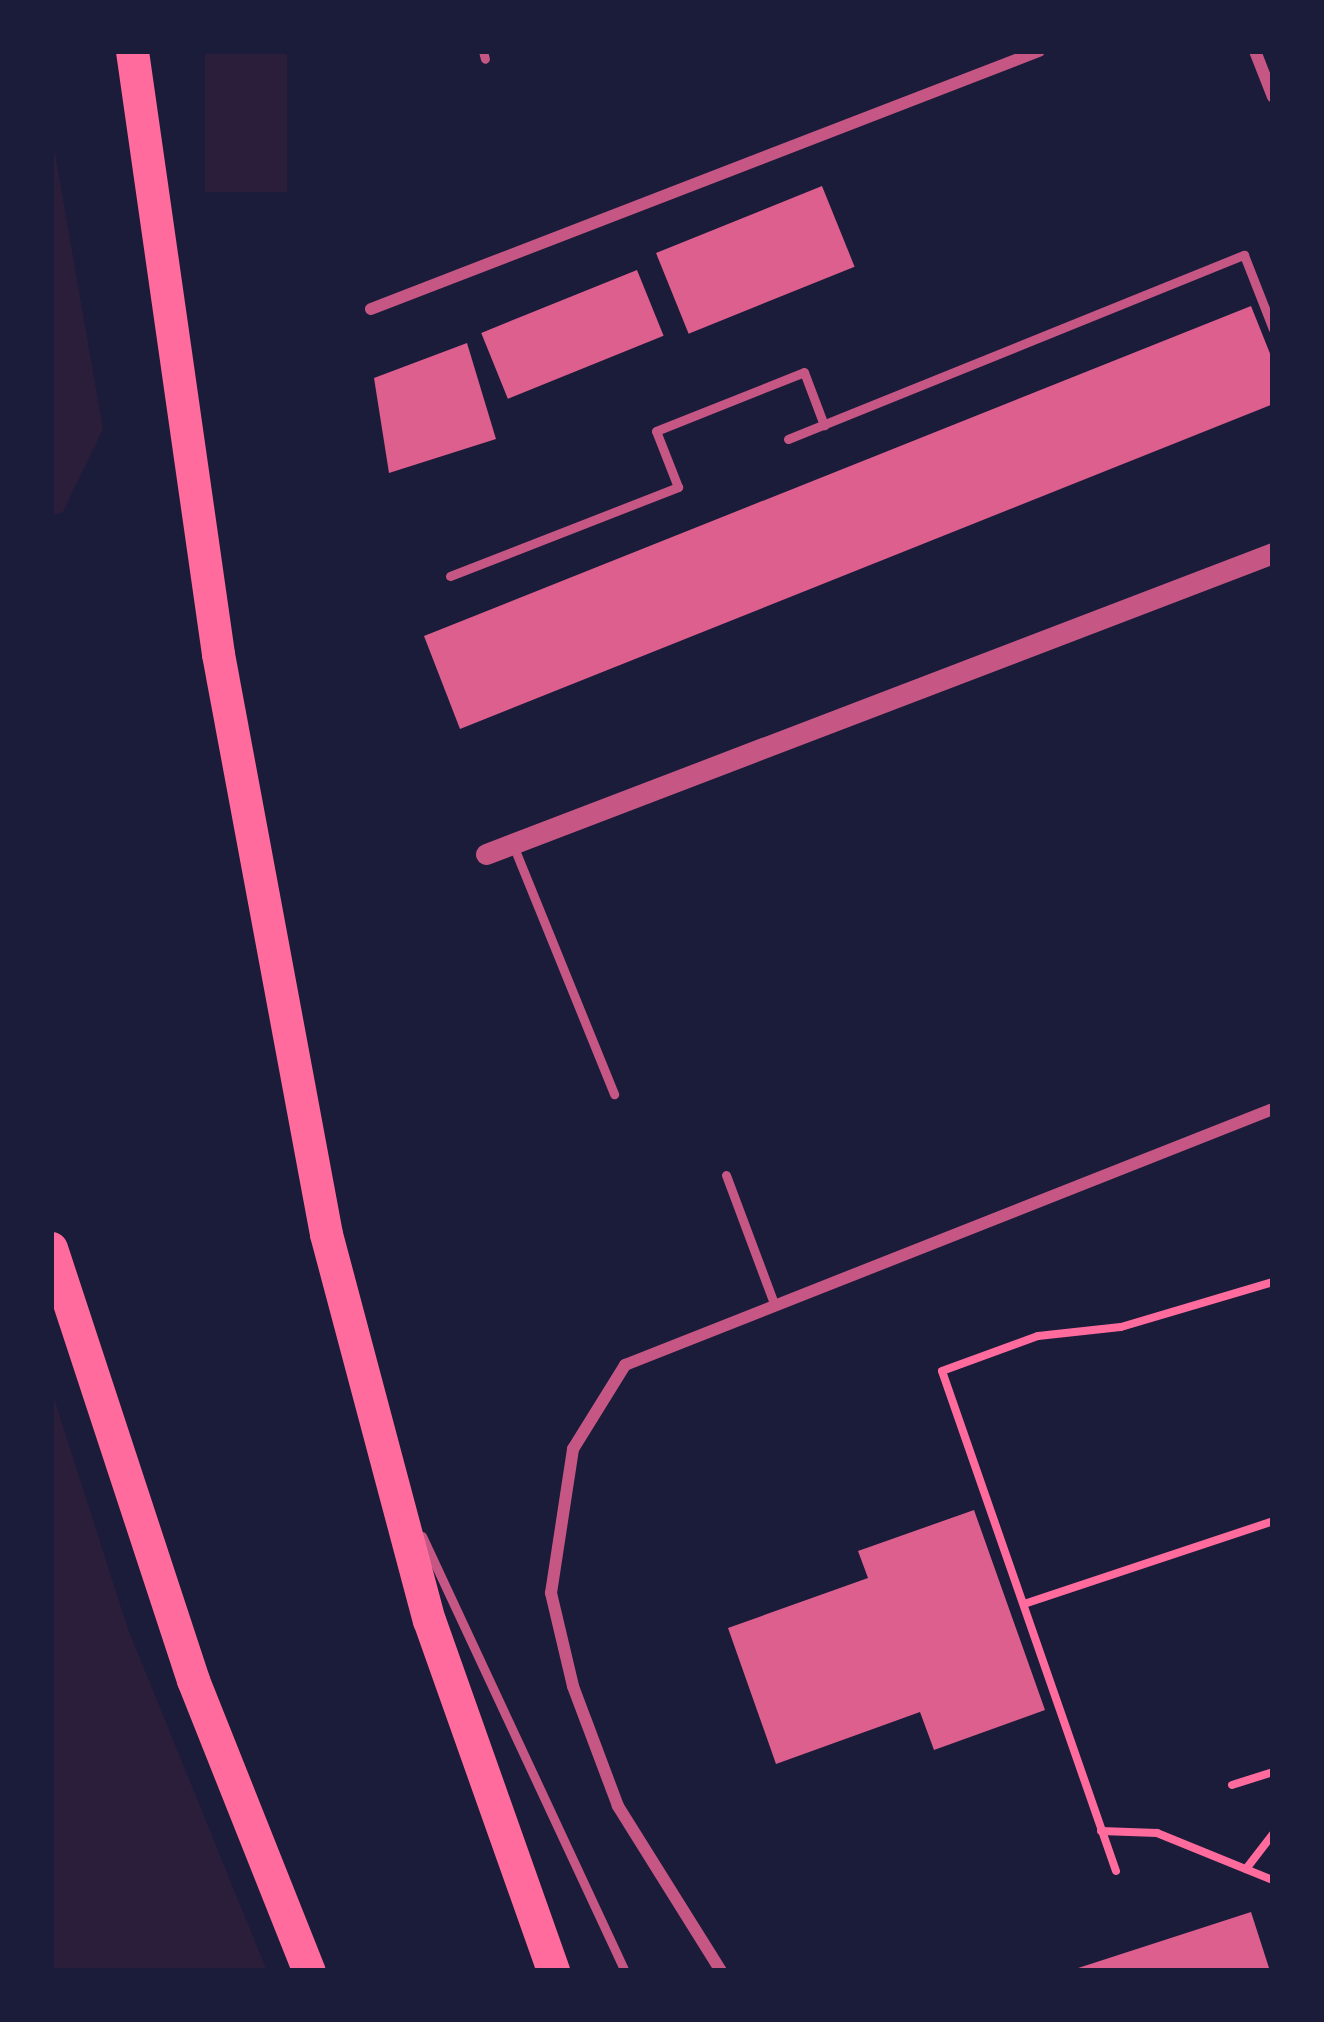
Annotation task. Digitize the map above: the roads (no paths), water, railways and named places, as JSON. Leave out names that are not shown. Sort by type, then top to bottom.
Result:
[{"type":"highway","points":[[132,51],[267,952],[377,1444],[486,1795],[554,1971]]},
{"type":"highway","points":[[51,1248],[186,1659],[308,1971]]},
{"type":"street","points":[[371,309],[1039,51]]},
{"type":"street","points":[[1255,51],[1273,97]]},
{"type":"street","points":[[486,854],[1273,554]]},
{"type":"street","points":[[721,1971],[618,1806],[573,1686],[551,1593],[574,1449],[625,1365],[773,1301],[1273,1108]]},
{"type":"lane","points":[[788,439],[1244,255],[1273,329]]},
{"type":"lane","points":[[450,576],[678,488],[656,430],[804,372],[824,425]]},
{"type":"lane","points":[[513,845],[614,1094]]},
{"type":"lane","points":[[726,1174],[773,1301]]},
{"type":"lane","points":[[377,1444],[625,1971]]}]
